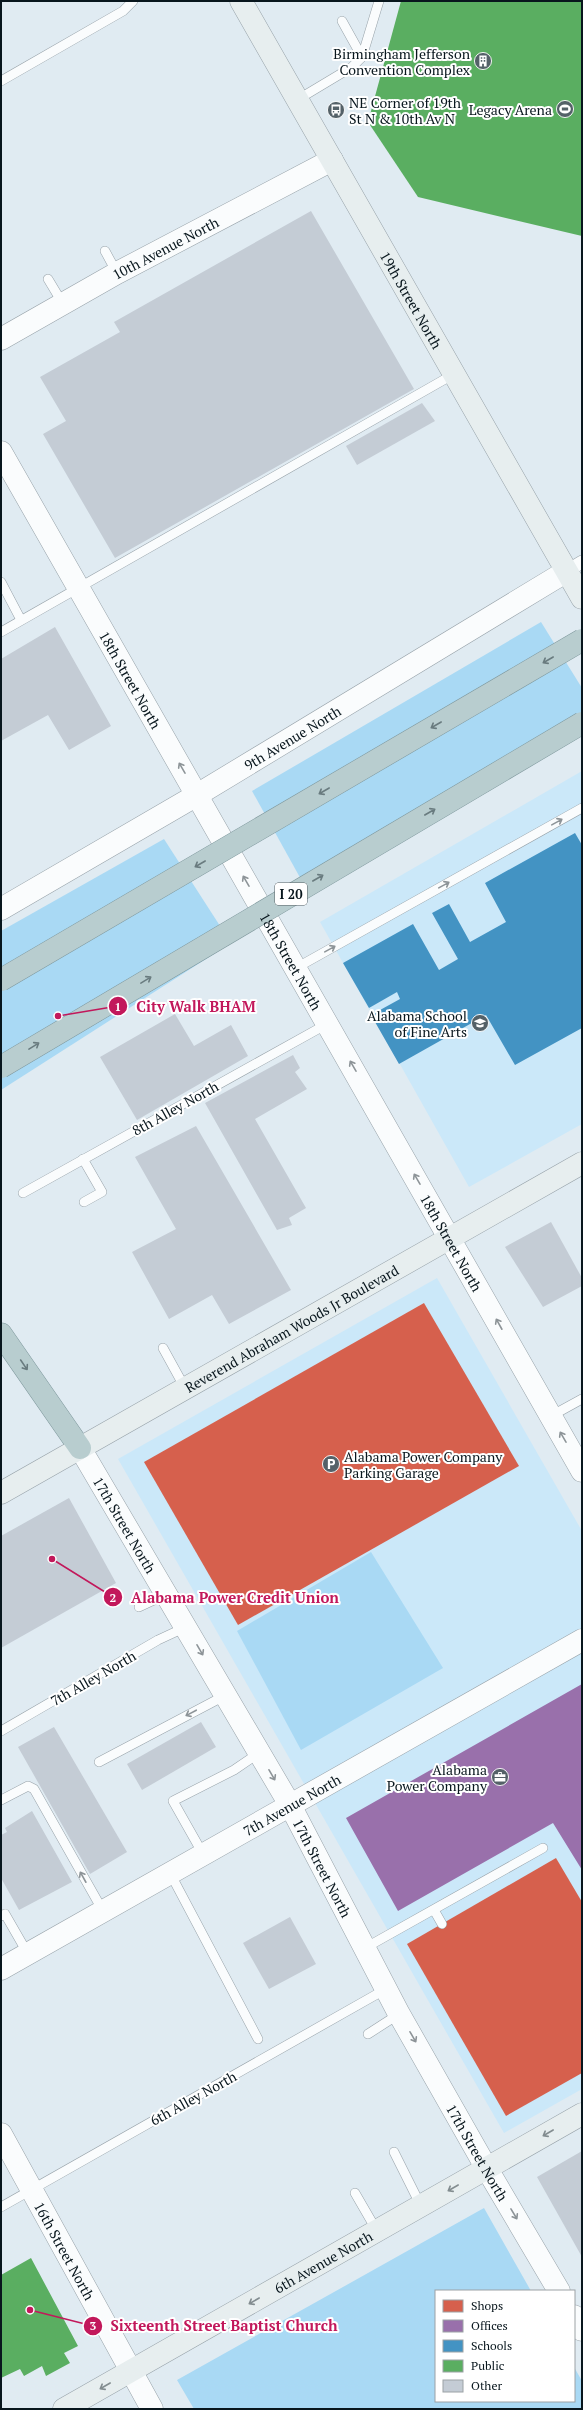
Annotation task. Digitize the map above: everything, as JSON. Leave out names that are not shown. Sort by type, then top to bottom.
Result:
[{"type":"highway","points":[[1,980],[582,640]]},
{"type":"highway","name":"I 20","points":[[1,1067],[38,1043],[582,723]]},
{"type":"highway","points":[[1,1334],[80,1448]]},
{"type":"main road","name":"19th Street North","points":[[241,1],[454,374],[574,567],[582,598]]},
{"type":"main road","name":"Reverend Abraham Woods Jr Boulevard","points":[[1,1493],[582,1163]]},
{"type":"main road","name":"6th Avenue North","points":[[64,2409],[582,2114]]},
{"type":"street","name":"10th Avenue North","points":[[1,340],[117,273],[332,160]]},
{"type":"street","name":"18th Street North","points":[[1,452],[451,1237],[582,1471]]},
{"type":"street","name":"9th Avenue North","points":[[1,909],[198,795],[574,567]]},
{"type":"street","name":"17th Street North","points":[[80,1448],[290,1805],[386,1989],[486,2169],[558,2290]]},
{"type":"street","name":"7th Avenue North","points":[[1,1969],[582,1640]]},
{"type":"street","name":"16th Street North","points":[[1,2134],[152,2409]]},
{"type":"street","points":[[575,2318],[582,2330]]},
{"type":"lane","points":[[1,81],[123,11],[133,1]]},
{"type":"lane","points":[[297,100],[352,67],[362,57],[379,1]]},
{"type":"lane","points":[[342,21],[362,57]]},
{"type":"lane","points":[[105,251],[117,273]]},
{"type":"lane","points":[[48,279],[63,304]]},
{"type":"lane","points":[[1,632],[454,374]]},
{"type":"lane","points":[[1,582],[21,620]]},
{"type":"lane","points":[[296,968],[582,808]]},
{"type":"lane","name":"8th Alley North","points":[[23,1192],[328,1023]]},
{"type":"lane","points":[[83,1159],[102,1192],[84,1202]]},
{"type":"lane","points":[[163,1348],[185,1388]]},
{"type":"lane","points":[[551,1416],[582,1399]]},
{"type":"lane","points":[[139,1607],[167,1594]]},
{"type":"lane","name":"7th Alley North","points":[[1,1731],[158,1640],[186,1627]]},
{"type":"lane","points":[[99,1762],[226,1695]]},
{"type":"lane","points":[[203,1854],[173,1801],[234,1770],[259,1753]]},
{"type":"lane","points":[[1,1800],[23,1787],[28,1786],[34,1789],[103,1911]]},
{"type":"lane","points":[[364,1948],[544,1848]]},
{"type":"lane","points":[[170,1873],[258,2039]]},
{"type":"lane","points":[[434,1910],[442,1924]]},
{"type":"lane","points":[[1,1916],[5,1914],[28,1954]]},
{"type":"lane","name":"6th Alley North","points":[[1,2207],[386,1989]]},
{"type":"lane","points":[[368,2034],[400,2014]]},
{"type":"lane","points":[[394,2152],[421,2206]]},
{"type":"lane","points":[[355,2194],[377,2231]]},
{"type":"shaded area","points":[[541,622],[582,688],[582,727],[308,892],[252,791]]},
{"type":"shaded area","name":"Alabama School of Fine Arts","points":[[582,771],[582,1124],[469,1187],[320,922]]},
{"type":"shaded area","points":[[164,839],[231,943],[1,1090],[1,931]]},
{"type":"shaded area","points":[[437,1278],[582,1531],[582,2089],[504,2133],[118,1459]]},
{"type":"shaded area","points":[[371,1552],[443,1668],[301,1750],[237,1631]]},
{"type":"shaded area","points":[[484,2208],[530,2290],[435,2290],[435,2402],[575,2402],[575,2369],[582,2381],[582,2409],[194,2409],[177,2380]]},
{"type":"building: Shops","name":"Alabama Power Company Parking Garage","points":[[424,1303],[519,1466],[238,1625],[144,1462]]},
{"type":"building: Shops","points":[[556,1858],[582,1902],[582,2073],[506,2116],[407,1944]]},
{"type":"building: Offices","name":"Alabama Power Company","points":[[582,1684],[582,1870],[553,1823],[398,1911],[346,1818]]},
{"type":"building: Schools","points":[[575,833],[582,845],[582,1028],[515,1065],[486,1015],[399,1064],[371,1015],[400,999],[397,992],[369,1008],[343,963],[413,924],[439,970],[458,959],[432,913],[449,904],[470,942],[506,922],[485,883]]},
{"type":"building: Public","name":"Birmingham Jefferson Convention Complex","points":[[401,1],[582,1],[582,236],[418,197],[368,122]]},
{"type":"building: Public","points":[[31,2258],[78,2346],[64,2353],[70,2363],[46,2376],[42,2366],[24,2376],[20,2369],[1,2378],[1,2275]]},
{"type":"building: Other","points":[[311,211],[414,389],[115,558],[43,434],[66,421],[40,377],[120,332],[114,322]]},
{"type":"building: Other","points":[[422,403],[435,421],[357,465],[346,446]]},
{"type":"building: Other","points":[[55,627],[111,726],[69,750],[48,715],[1,741],[1,659]]},
{"type":"building: Other","points":[[175,1014],[194,1046],[231,1025],[248,1056],[137,1120],[100,1057]]},
{"type":"building: Other","points":[[293,1055],[300,1068],[295,1072],[307,1089],[255,1119],[306,1208],[289,1218],[292,1225],[277,1230],[205,1103]]},
{"type":"building: Other","points":[[196,1126],[291,1290],[229,1324],[212,1295],[169,1319],[132,1252],[176,1229],[135,1157]]},
{"type":"building: Other","points":[[551,1222],[582,1278],[582,1286],[543,1307],[505,1247]]},
{"type":"building: Other","points":[[69,1498],[116,1583],[1,1648],[1,1536]]},
{"type":"building: Other","points":[[201,1722],[216,1747],[142,1790],[127,1764]]},
{"type":"building: Other","points":[[54,1727],[127,1852],[90,1874],[18,1747]]},
{"type":"building: Other","points":[[32,1811],[72,1882],[19,1910],[1,1878],[1,1835],[7,1832],[5,1828]]},
{"type":"building: Other","points":[[290,1917],[316,1964],[269,1989],[243,1943]]},
{"type":"building: Other","points":[[582,2151],[582,2257],[537,2177]]},
{"type":"place","name":"Birmingham Jefferson Convention Complex","points":[[483,61]]},
{"type":"place","name":"Legacy Arena","points":[[565,109]]},
{"type":"place","name":"NE Corner of 19th St N & 10th Av N","points":[[336,110]]},
{"type":"place","name":"City Walk BHAM","points":[[58,1016]]},
{"type":"place","name":"Alabama School of Fine Arts","points":[[480,1023]]},
{"type":"place","name":"Alabama Power Company Parking Garage","points":[[331,1464]]},
{"type":"place","name":"Alabama Power Credit Union","points":[[52,1559]]},
{"type":"place","name":"Alabama Power Company","points":[[500,1777]]},
{"type":"place","name":"Sixteenth Street Baptist Church","points":[[30,2310]]}]
